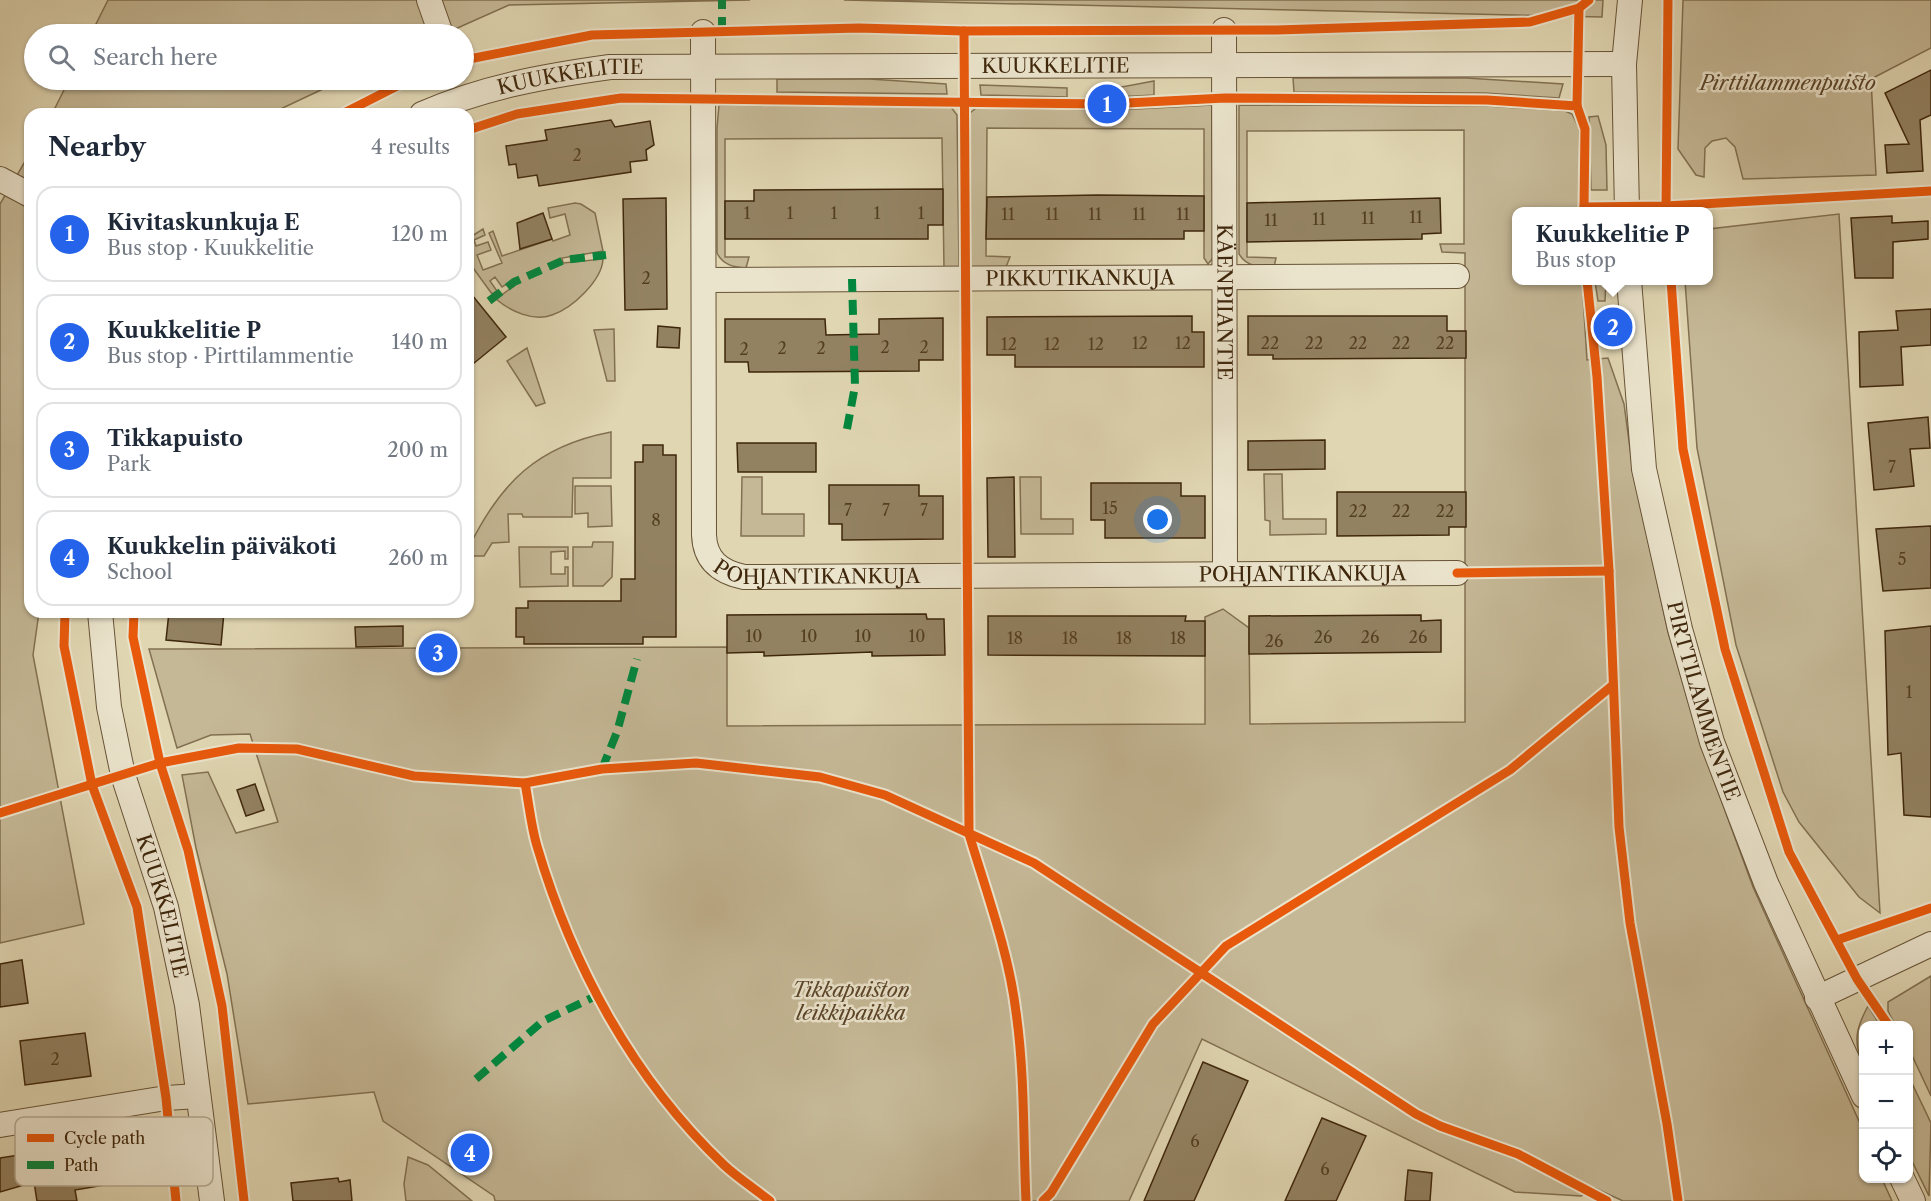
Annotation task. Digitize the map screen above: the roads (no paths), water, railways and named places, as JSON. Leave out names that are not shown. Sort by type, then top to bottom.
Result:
[{"type":"street","points":[[429,0],[437,24]]},
{"type":"street","points":[[1627,207],[1623,64],[1630,0]]},
{"type":"street","name":"KÄENPIIANTIE","points":[[1224,30],[1226,574]]},
{"type":"street","name":"POHJANTIKANKUJA","points":[[703,32],[704,546],[708,556],[723,571],[744,577],[1457,573]]},
{"type":"street","name":"KUUKKELITIE","points":[[474,87],[610,67],[1623,64]]},
{"type":"street","name":"KUUKKELITIE","points":[[431,108],[456,90]]},
{"type":"street","points":[[0,179],[24,192]]},
{"type":"street","name":"PIKKUTIKANKUJA","points":[[704,280],[1456,276]]},
{"type":"street","name":"PIRTTILAMMENTIE","points":[[1629,285],[1644,469],[1680,629],[1712,742],[1766,883],[1859,1087]]},
{"type":"street","name":"KUUKKELITIE","points":[[101,618],[109,707],[123,775],[166,907],[187,1005],[201,1117]]},
{"type":"street","points":[[1817,998],[1931,944]]},
{"type":"street","points":[[49,1117],[166,1098],[198,1096]]},
{"type":"street","points":[[0,1125],[15,1123]]},
{"type":"street","points":[[1904,1183],[1913,1201]]},
{"type":"street","name":"KUUKKELITIE","points":[[210,1186],[212,1201]]},
{"type":"place","name":"Kivitaskunkuja E","points":[[1107,104]]},
{"type":"place","name":"Kuukkelitie P","points":[[1613,327]]},
{"type":"place","name":"Tikkapuisto","points":[[438,653]]},
{"type":"place","name":"Kuukkelin päiväkoti","points":[[470,1153]]},
{"type":"park label","name":"Pirttilammenpuisto","points":[[1788,83]]},
{"type":"park label","name":"Tikkapuiston leikkipaikka","points":[[851,1002]]}]
